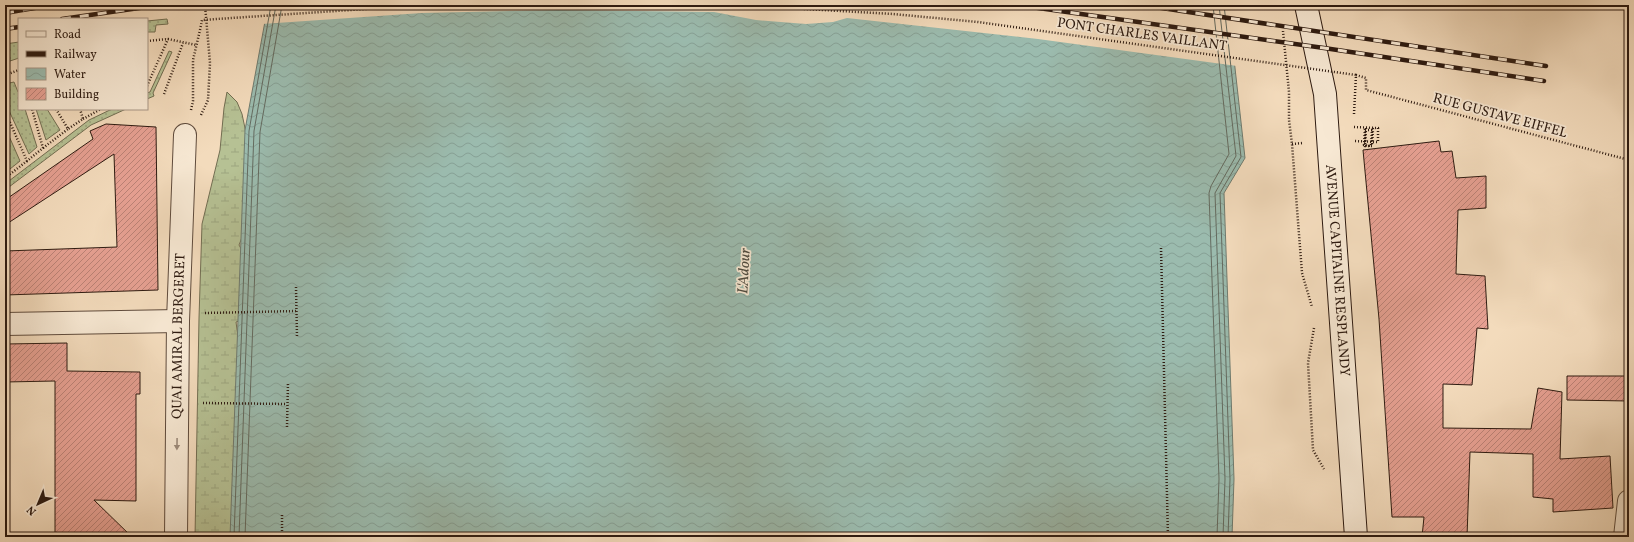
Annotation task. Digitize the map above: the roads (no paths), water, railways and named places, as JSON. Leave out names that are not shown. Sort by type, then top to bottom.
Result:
[{"type":"street","name":"AVENUE CAPITAINE RESPLANDY","points":[[1306,5],[1325,94],[1356,537]]},
{"type":"street","name":"QUAI AMIRAL BERGERET","points":[[176,537],[178,318],[185,135]]},
{"type":"street","points":[[5,324],[178,318]]},
{"type":"street","points":[[1625,537],[1629,501]]},
{"type":"water","name":"L'Adour","points":[[268,5],[1228,5],[1245,158],[1224,193],[1234,479],[1232,537],[230,537],[245,130]]},
{"type":"railway","points":[[5,13],[52,5]]},
{"type":"railway","points":[[69,18],[160,5]]},
{"type":"railway","points":[[1017,5],[1324,48],[1544,81]]},
{"type":"railway","points":[[1142,5],[1546,66]]},
{"type":"railway","points":[[5,29],[18,27]]}]
